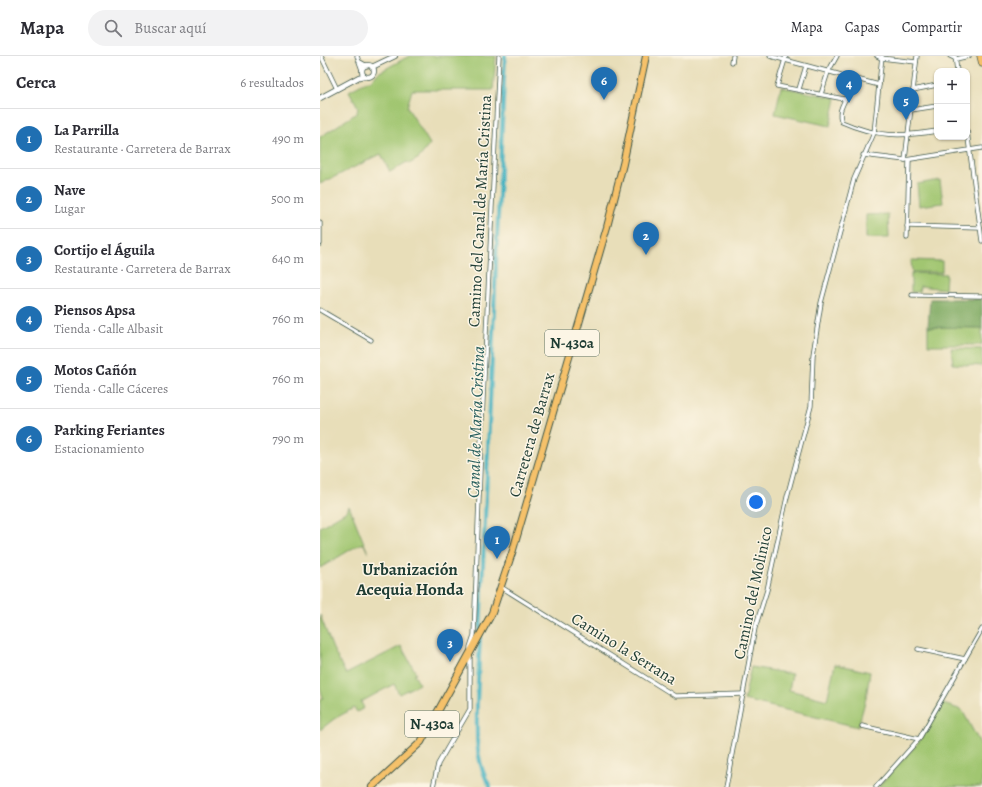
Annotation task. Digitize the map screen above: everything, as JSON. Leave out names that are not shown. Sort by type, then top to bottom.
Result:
[{"type":"highway","name":"Carretera de Barrax","points":[[372,787],[421,742],[492,613],[501,587],[607,227],[623,164],[646,56]]},
{"type":"main road","points":[[980,56],[982,64]]},
{"type":"street","points":[[321,56],[337,89]]},
{"type":"street","points":[[357,56],[363,73],[370,77],[372,68]]},
{"type":"street","points":[[320,98],[395,56]]},
{"type":"street","name":"Camino del Canal de María Cristina","points":[[433,787],[438,764],[470,708],[470,647],[474,635],[481,444],[499,56]]},
{"type":"street","points":[[732,62],[733,56]]},
{"type":"street","points":[[770,56],[785,58],[806,66],[879,85]]},
{"type":"street","points":[[821,94],[828,72],[837,56]]},
{"type":"street","points":[[876,56],[916,62]]},
{"type":"street","points":[[907,238],[908,136],[917,56]]},
{"type":"street","points":[[950,56],[969,56]]},
{"type":"street","name":"Camino del Molinico","points":[[726,787],[755,628],[767,590],[787,497],[811,406],[816,329],[854,179],[874,132],[882,57]]},
{"type":"street","points":[[955,57],[957,68]]},
{"type":"street","points":[[785,58],[776,86],[799,89],[844,99]]},
{"type":"street","points":[[360,62],[372,68]]},
{"type":"street","points":[[799,89],[806,66]]},
{"type":"street","points":[[853,78],[847,96],[844,99],[840,118],[842,122],[874,132],[908,136],[934,132]]},
{"type":"street","points":[[913,90],[934,86]]},
{"type":"street","points":[[911,110],[934,106]]},
{"type":"street","points":[[968,140],[982,241]]},
{"type":"street","points":[[864,156],[907,160],[982,148]]},
{"type":"street","points":[[320,223],[320,244]]},
{"type":"street","points":[[907,226],[980,228]]},
{"type":"street","points":[[912,295],[982,296]]},
{"type":"street","points":[[320,310],[371,340]]},
{"type":"street","name":"Camino la Serrana","points":[[501,587],[675,696],[744,694]]},
{"type":"street","points":[[876,787],[919,739],[982,629]]},
{"type":"street","points":[[918,649],[965,659]]},
{"type":"street","points":[[862,726],[919,739]]},
{"type":"green space","points":[[409,56],[496,56],[493,90],[412,90],[407,107],[430,144],[419,158],[409,164],[407,162],[390,172],[381,154],[320,184],[320,137],[357,113],[358,107],[349,91],[371,81],[378,73]]},
{"type":"green space","points":[[781,87],[836,98],[830,126],[775,114]]},
{"type":"green space","points":[[940,180],[943,203],[919,206],[917,184]]},
{"type":"green space","points":[[888,214],[889,238],[866,238],[866,215]]},
{"type":"green space","points":[[911,260],[942,261],[942,272],[912,272]]},
{"type":"green space","points":[[911,273],[946,274],[945,289],[920,286],[919,292],[911,292]]},
{"type":"green space","points":[[930,299],[982,299],[982,328],[928,327]]},
{"type":"green space","points":[[928,327],[982,328],[982,345],[928,345]]},
{"type":"green space","points":[[951,348],[982,349],[982,366],[953,364]]},
{"type":"green space","points":[[349,506],[368,553],[364,544],[360,544],[320,568],[320,527],[347,511]]},
{"type":"green space","points":[[320,615],[333,649],[346,674],[401,646],[416,673],[414,674],[419,684],[399,694],[394,684],[361,702],[364,708],[357,712],[354,708],[334,719],[320,730],[320,701],[323,698],[320,687]]},
{"type":"green space","points":[[835,664],[870,672],[866,698],[858,727],[744,700],[751,667],[792,674],[789,690],[827,700]]},
{"type":"green space","points":[[940,703],[962,710],[982,747],[982,787],[878,787],[918,743]]},
{"type":"waterway","name":"Canal de María Cristina","points":[[490,787],[481,766],[479,756],[477,737],[477,704],[505,56]]},
{"type":"place","name":"Parking Feriantes","points":[[604,100]]},
{"type":"place","name":"Piensos Apsa","points":[[849,103]]},
{"type":"place","name":"Motos Cañón","points":[[906,120]]},
{"type":"place","name":"Nave","points":[[646,255]]},
{"type":"place","name":"La Parrilla","points":[[497,559]]},
{"type":"place","name":"Cortijo el Águila","points":[[450,662]]},
{"type":"district","name":"Urbanización Acequia Honda","points":[[410,579]]}]
